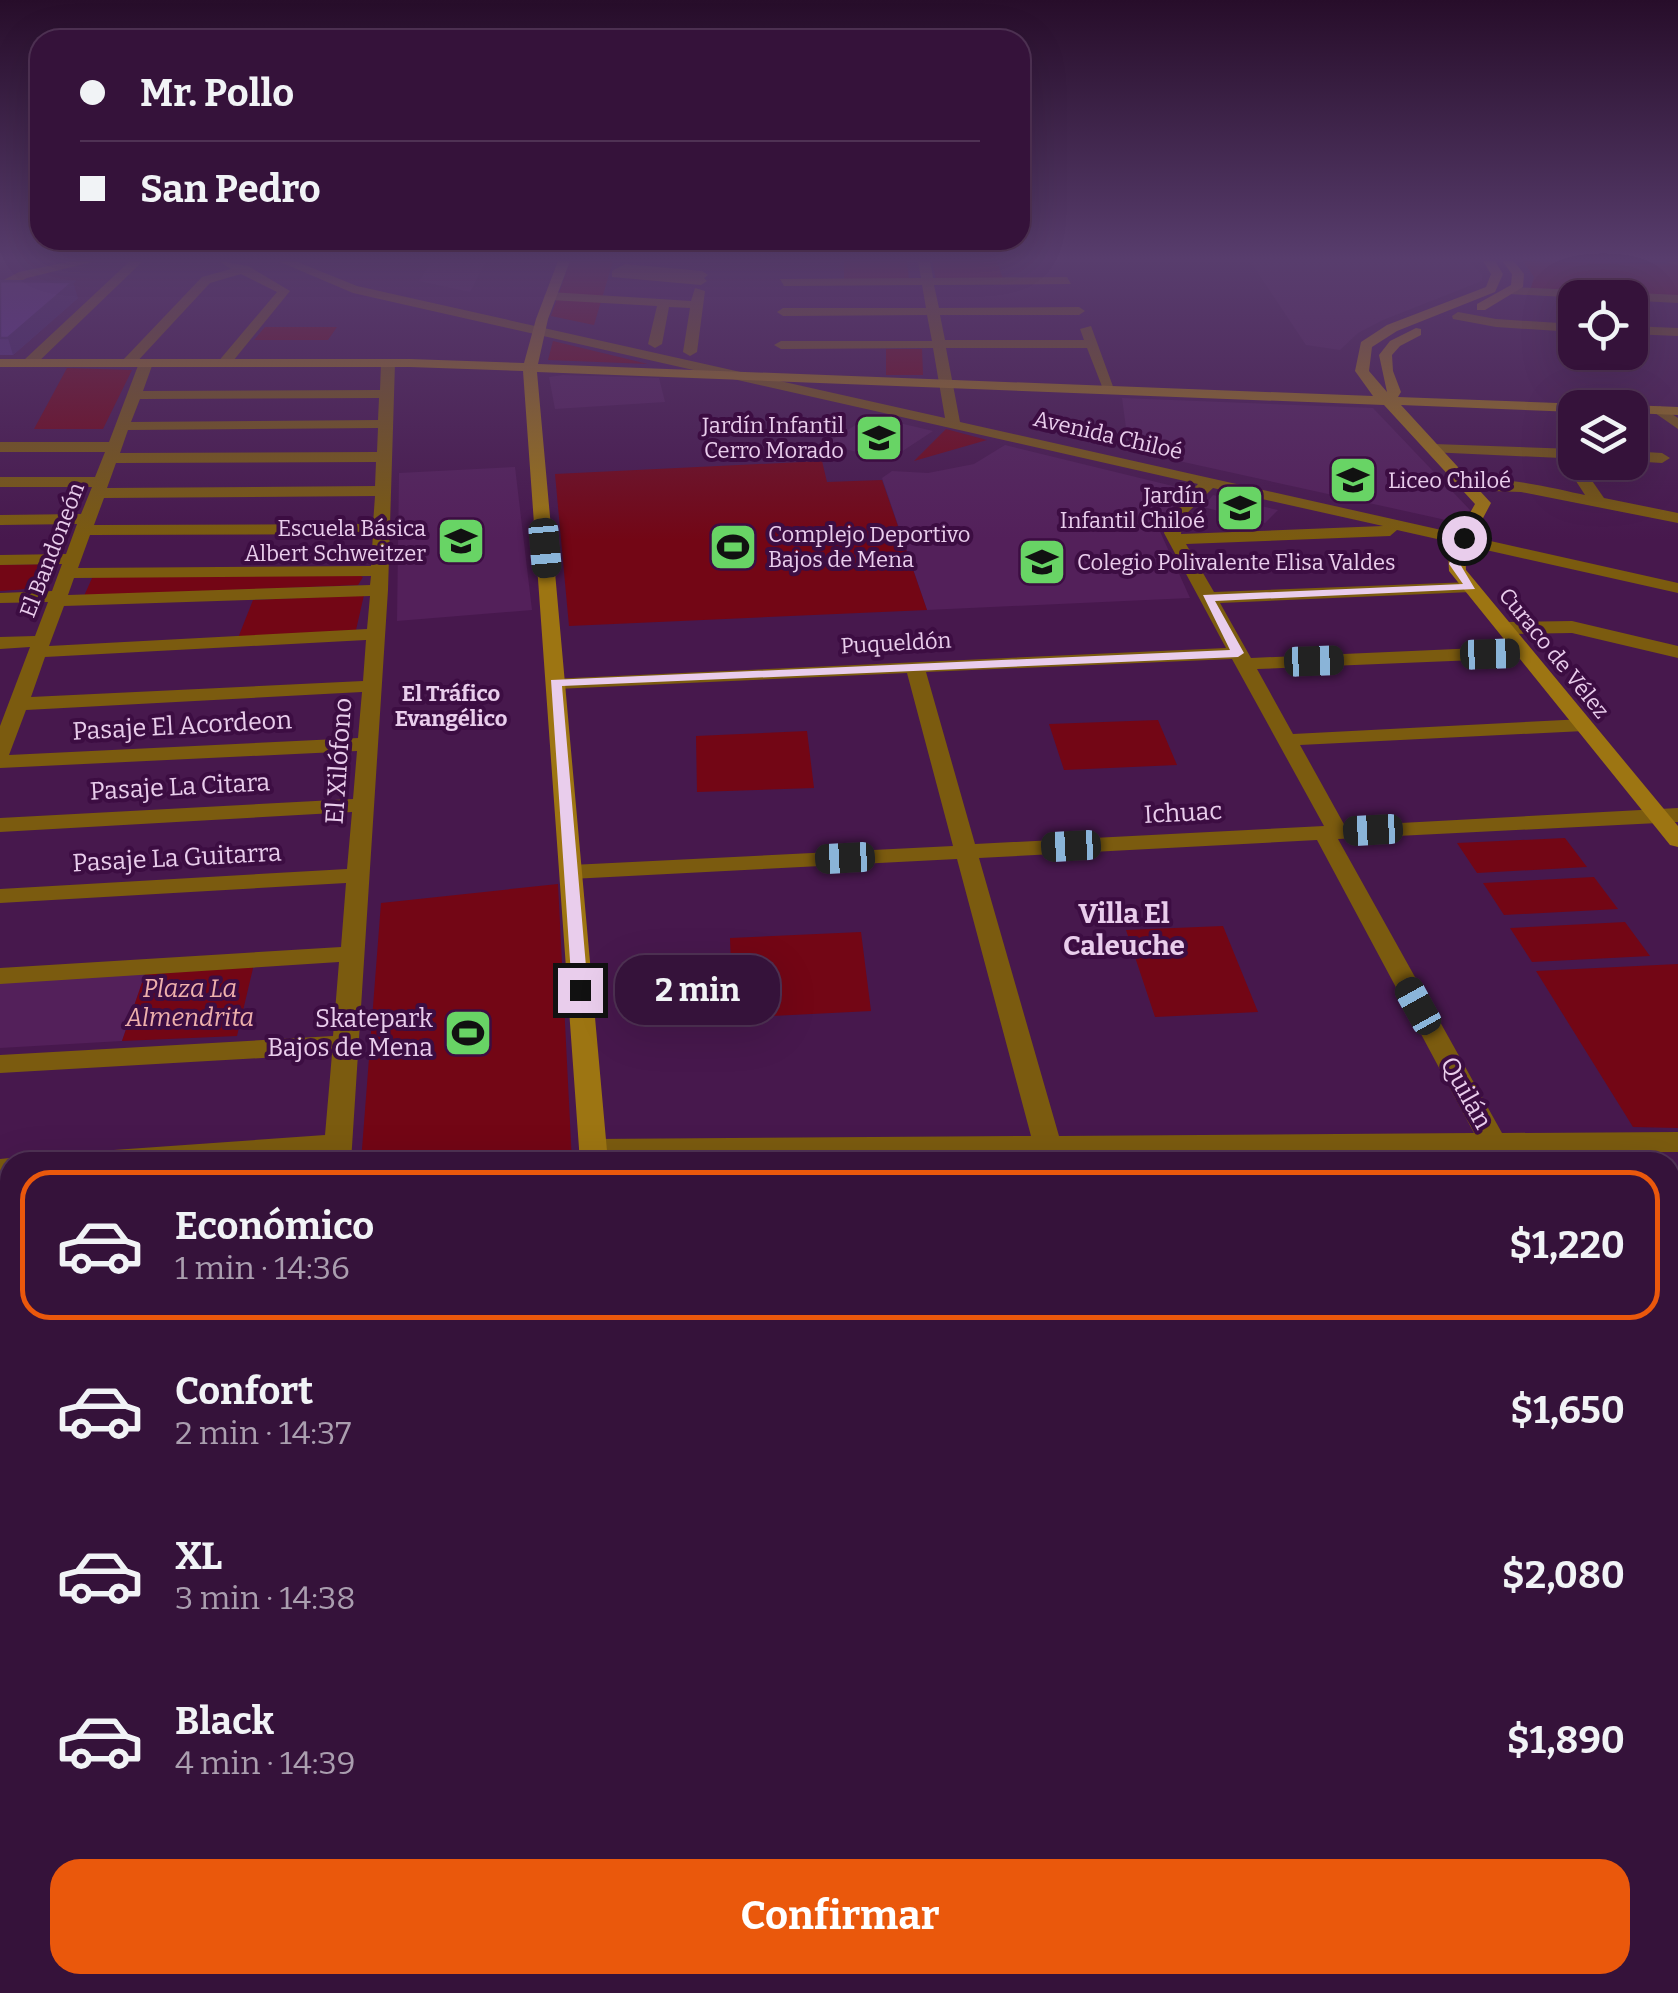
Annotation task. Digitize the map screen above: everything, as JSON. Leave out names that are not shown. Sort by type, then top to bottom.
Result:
[{"type":"street","points":[[29,363],[38,354]]},
{"type":"street","points":[[137,363],[144,354]]},
{"type":"street","points":[[224,363],[231,354]]},
{"type":"street","points":[[533,354],[530,366],[593,1152]]},
{"type":"street","name":"Avenida Chiloé","points":[[653,354],[1466,534],[1678,588]]},
{"type":"street","name":"Avenida Chiloé","points":[[698,354],[1211,481],[1424,529],[1678,576]]},
{"type":"street","points":[[782,354],[784,376]]},
{"type":"street","points":[[939,354],[951,417]]},
{"type":"street","points":[[1095,354],[1110,389]]},
{"type":"street","points":[[1363,354],[1364,375],[1375,392],[1388,400],[1470,487],[1521,487],[1678,518]]},
{"type":"street","points":[[1387,354],[1383,368],[1394,394],[1388,400]]},
{"type":"street","points":[[0,364],[388,362],[1558,407]]},
{"type":"street","name":"El Xilófono","points":[[338,1152],[376,634],[388,362]]},
{"type":"street","name":"El Bandoneón","points":[[0,752],[14,698],[40,646],[134,395],[137,363]]},
{"type":"street","points":[[134,395],[386,394]]},
{"type":"street","points":[[1648,410],[1678,411]]},
{"type":"street","points":[[1660,410],[1678,425]]},
{"type":"street","points":[[123,426],[386,424]]},
{"type":"street","points":[[0,448],[384,457]]},
{"type":"street","points":[[1434,449],[1558,454]]},
{"type":"street","points":[[1648,457],[1662,458]]},
{"type":"street","points":[[1586,480],[1598,502]]},
{"type":"street","points":[[1211,481],[1172,521],[1175,539],[1424,529]]},
{"type":"street","points":[[0,482],[100,488],[383,491]]},
{"type":"street","name":"Curaco de Vélez","points":[[1470,487],[1484,507],[1466,534],[1455,564],[1584,725],[1668,815],[1678,840]]},
{"type":"street","points":[[0,520],[381,529]]},
{"type":"street","name":"Quilán","points":[[1175,539],[1286,740],[1330,833],[1494,1144]]},
{"type":"street","points":[[0,560],[379,580]]},
{"type":"street","points":[[0,598],[379,580]]},
{"type":"street","points":[[1208,598],[1471,587]]},
{"type":"street","points":[[1505,628],[1580,628],[1676,653]]},
{"type":"street","points":[[0,642],[40,646],[376,634]]},
{"type":"street","name":"Puqueldón","points":[[556,683],[914,667],[1524,652]]},
{"type":"street","points":[[914,667],[1048,1146]]},
{"type":"street","points":[[14,698],[372,686]]},
{"type":"street","points":[[1286,740],[1584,725]]},
{"type":"street","name":"Pasaje El Acordeon","points":[[0,762],[368,744]]},
{"type":"street","name":"Pasaje La Citara","points":[[0,825],[363,805]]},
{"type":"street","name":"Ichuac","points":[[570,872],[1668,815]]},
{"type":"street","name":"Pasaje La Guitarra","points":[[0,896],[358,876]]},
{"type":"street","points":[[0,976],[352,954]]},
{"type":"street","points":[[0,1064],[345,1044]]},
{"type":"street","points":[[775,1152],[1494,1144],[1640,1152],[1678,1142]]},
{"type":"shaded area","points":[[549,377],[659,378],[665,402],[555,409]]},
{"type":"shaded area","name":"Liceo Chiloé","points":[[1122,398],[1373,408],[1470,510],[1464,524],[1129,450]]},
{"type":"shaded area","name":"Jardín Infantil Cerro Morado","points":[[870,416],[933,431],[889,460],[825,444]]},
{"type":"shaded area","name":"Colegio Polivalente Elisa Valdes","points":[[1005,445],[1185,489],[1158,527],[1190,598],[927,610],[882,478],[892,471],[928,473],[974,464]]},
{"type":"shaded area","name":"Escuela Básica Albert Schweitzer","points":[[515,467],[532,610],[397,621],[399,473]]},
{"type":"shaded area","name":"Jardín Infantil Chiloé","points":[[1213,495],[1278,510],[1265,523],[1203,507]]},
{"type":"shaded area","points":[[146,971],[122,1041],[0,1048],[0,982]]},
{"type":"green space","points":[[550,354],[607,354],[648,364],[548,360]]},
{"type":"green space","points":[[886,354],[922,354],[923,375],[886,375]]},
{"type":"green space","points":[[67,368],[132,370],[103,429],[34,429]]},
{"type":"green space","points":[[946,429],[987,440],[914,461]]},
{"type":"green space","name":"Complejo Deportivo Bajos de Mena","points":[[822,461],[827,482],[882,480],[927,610],[569,626],[555,474]]},
{"type":"green space","points":[[55,564],[39,584],[0,591],[0,565]]},
{"type":"green space","points":[[93,576],[363,577],[358,585],[84,596]]},
{"type":"green space","points":[[364,595],[356,630],[238,638],[253,600]]},
{"type":"green space","points":[[1158,720],[1177,765],[1064,770],[1049,724]]},
{"type":"green space","points":[[807,731],[814,788],[697,792],[696,736]]},
{"type":"green space","points":[[1565,838],[1587,867],[1477,873],[1457,843]]},
{"type":"green space","points":[[1594,877],[1618,909],[1504,915],[1483,883]]},
{"type":"green space","name":"Skatepark Bajos de Mena","points":[[558,884],[571,1152],[362,1152],[381,903]]},
{"type":"green space","points":[[1625,922],[1650,956],[1532,962],[1510,928]]},
{"type":"green space","points":[[1223,926],[1258,1012],[1155,1017],[1126,930]]},
{"type":"green space","points":[[861,932],[871,1011],[733,1018],[730,938]]},
{"type":"green space","name":"Plaza La Almendrita","points":[[254,964],[237,1036],[122,1041],[146,971]]},
{"type":"green space","points":[[1678,964],[1678,1128],[1633,1127],[1536,971]]},
{"type":"place","name":"Jardín Infantil Cerro Morado","points":[[879,438]]},
{"type":"place","name":"Liceo Chiloé","points":[[1353,480]]},
{"type":"place","name":"Jardín Infantil Chiloé","points":[[1240,508]]},
{"type":"place","name":"Escuela Básica Albert Schweitzer","points":[[461,541]]},
{"type":"place","name":"Complejo Deportivo Bajos de Mena","points":[[733,547]]},
{"type":"place","name":"Colegio Polivalente Elisa Valdes","points":[[1042,562]]},
{"type":"place","name":"Skatepark Bajos de Mena","points":[[468,1033]]},
{"type":"district","name":"El Tráfico Evangélico","points":[[451,706]]},
{"type":"district","name":"Villa El Caleuche","points":[[1124,929]]},
{"type":"route","points":[[580,990],[556,683],[1238,653],[1208,598],[1471,587],[1455,564],[1454,556],[1464,538]]}]
